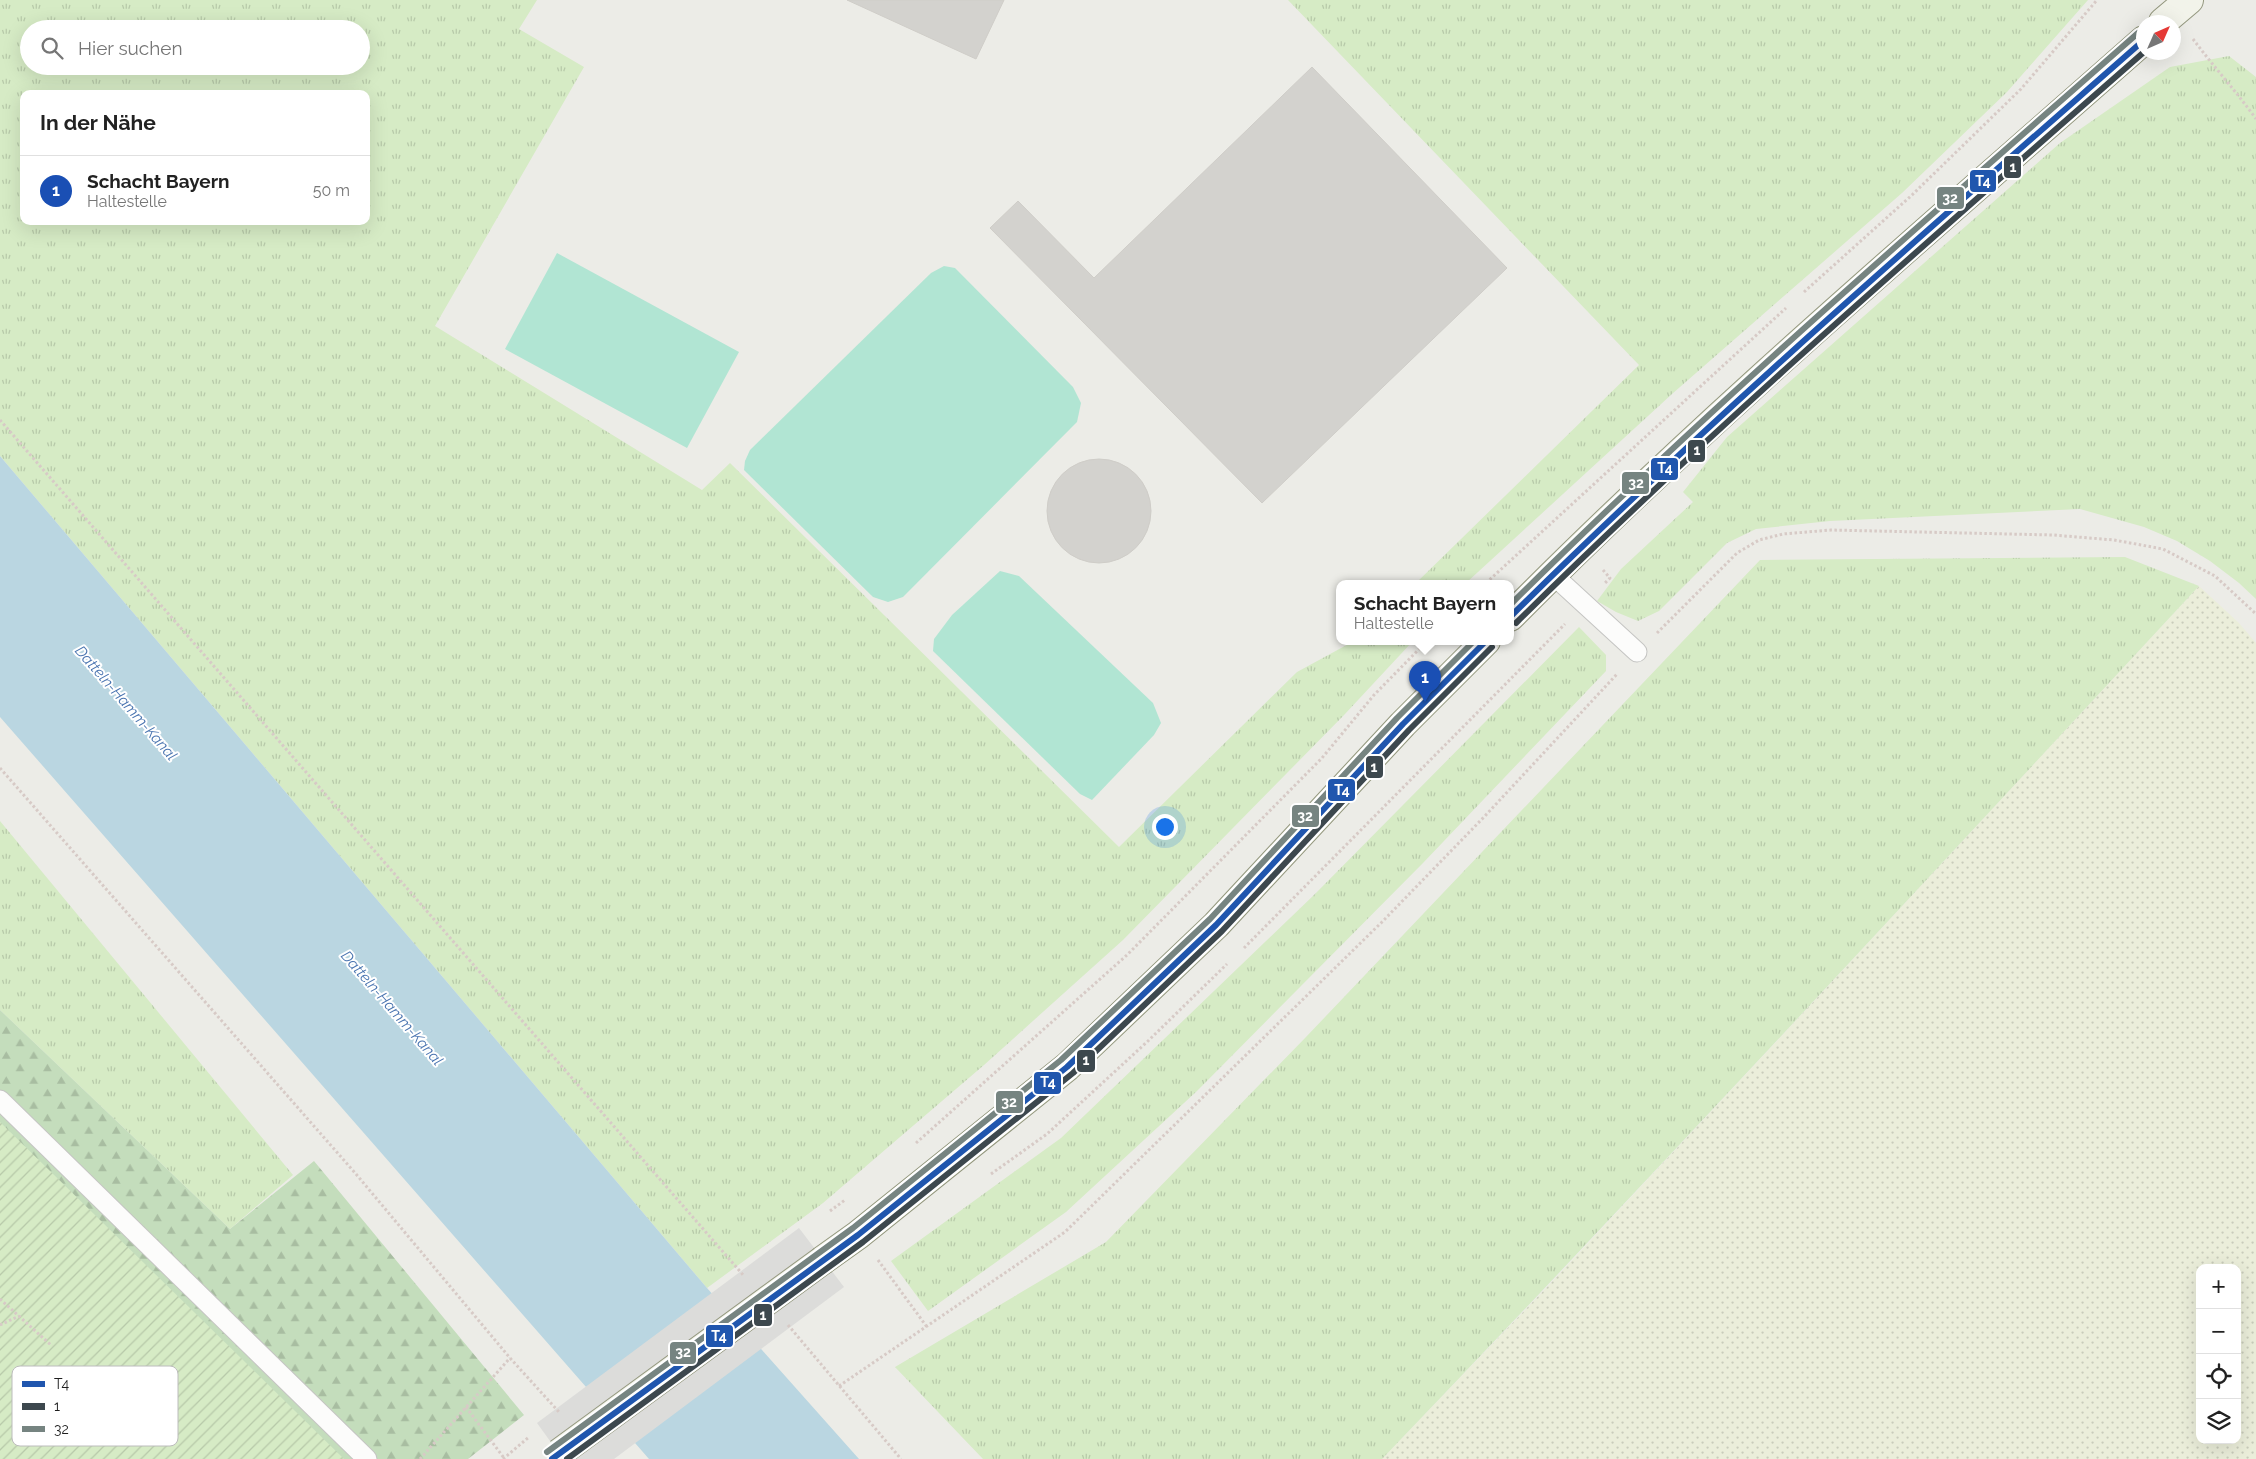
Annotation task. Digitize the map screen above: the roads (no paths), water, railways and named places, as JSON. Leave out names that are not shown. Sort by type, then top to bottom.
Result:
[{"type":"street","points":[[1514,613],[1552,574],[1738,400],[2136,47]]},
{"type":"street","points":[[555,1456],[858,1235],[1067,1067],[1216,925],[1403,724],[1482,645]]},
{"type":"lane","points":[[1552,574],[1638,652]]},
{"type":"lane","points":[[0,1100],[368,1459]]},
{"type":"water","name":"Datteln-Hamm-Kanal","points":[[0,456],[707,1288],[859,1459],[649,1459],[0,717]]},
{"type":"place","name":"Schacht Bayern","points":[[1425,702]]}]
